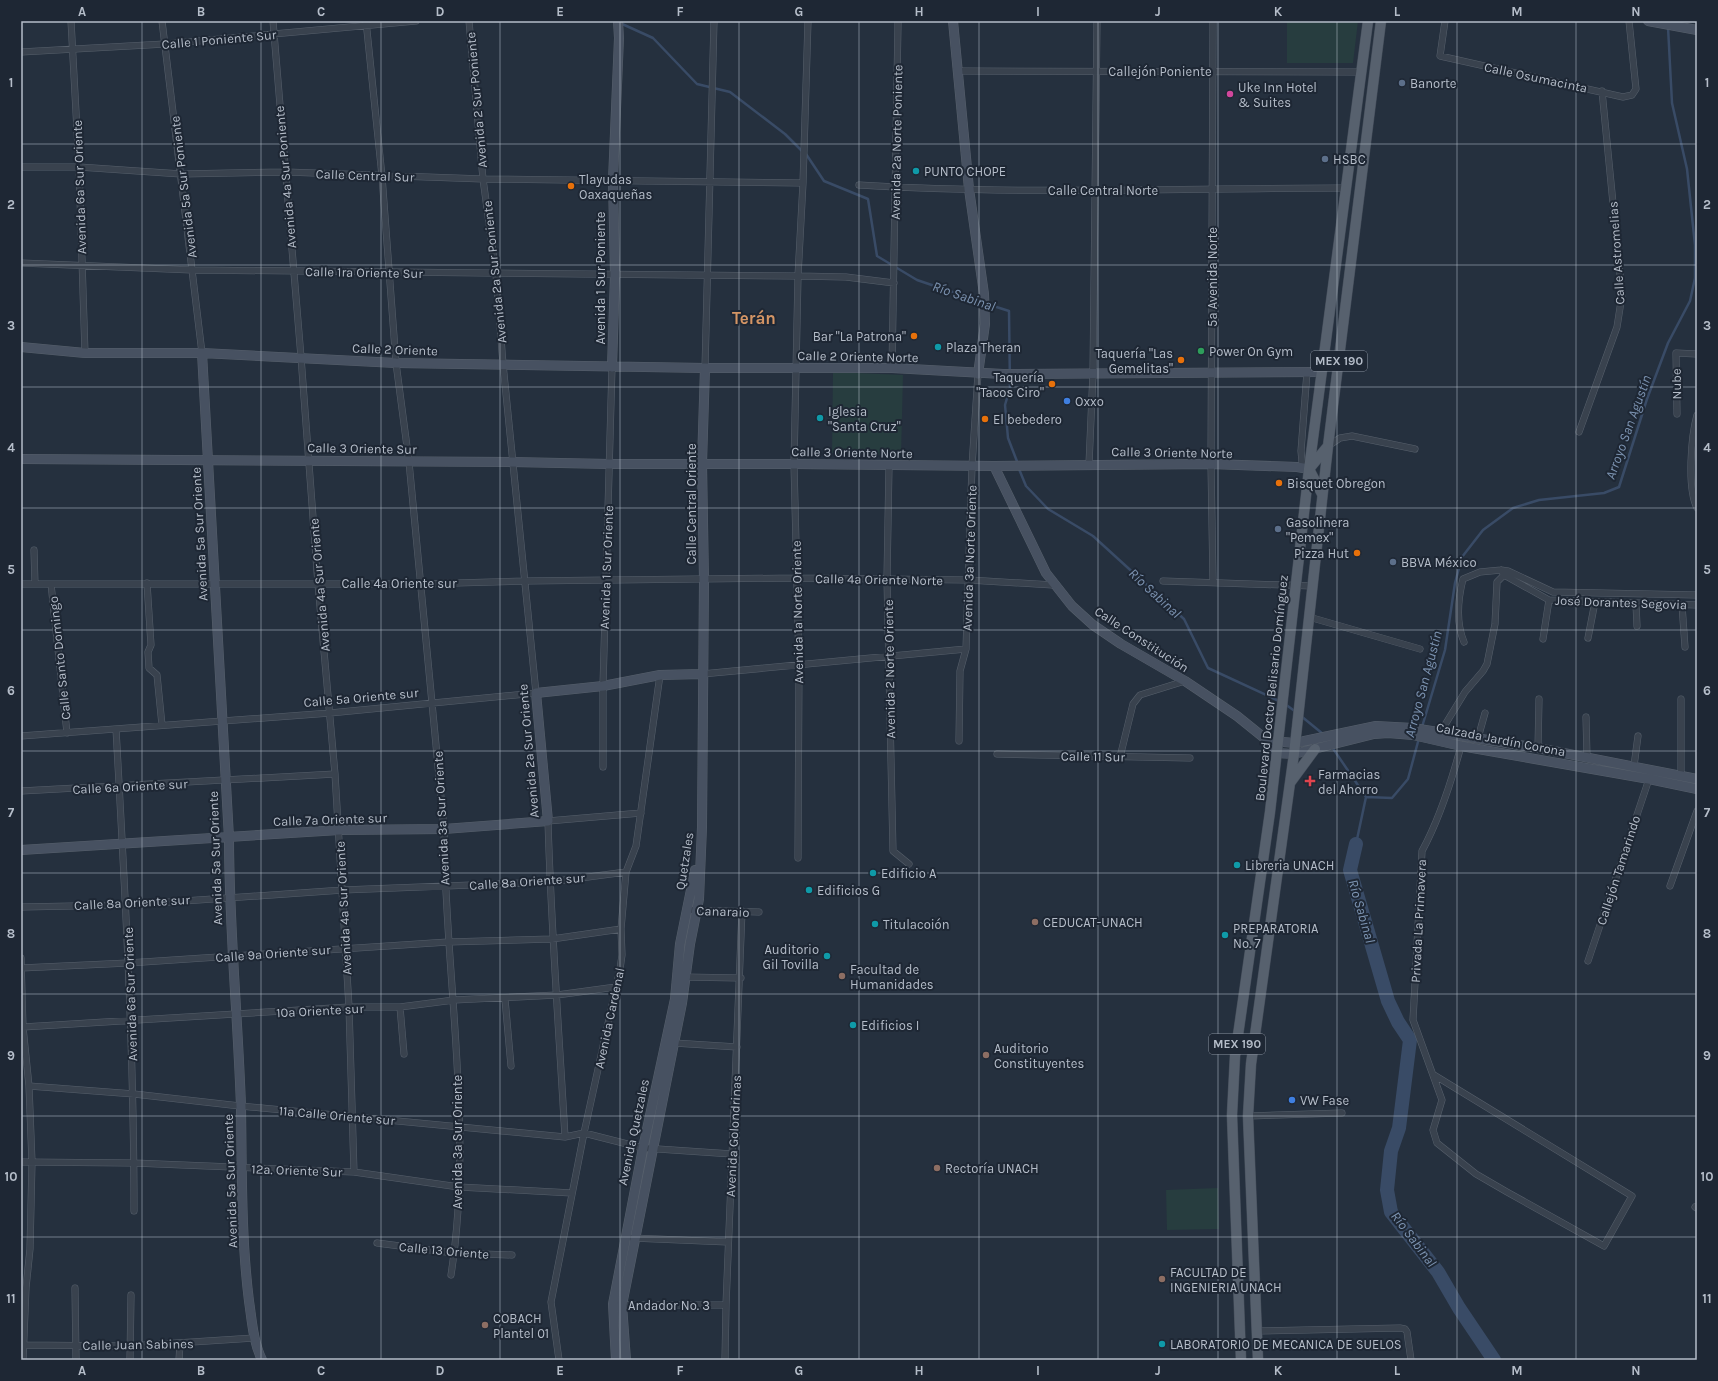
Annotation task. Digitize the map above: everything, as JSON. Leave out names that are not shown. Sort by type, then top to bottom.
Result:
[{"type":"main road","name":"Avenida 1 Sur Poniente","points":[[612,367],[615,275],[613,180],[619,38],[618,21]]},
{"type":"main road","points":[[953,21],[969,189],[984,294],[985,324],[978,374]]},
{"type":"main road","name":"Boulevard Doctor Belisario Domínguez","points":[[1241,1360],[1232,1115],[1235,1056],[1270,812],[1276,753],[1272,741],[1278,731],[1283,694],[1309,469],[1368,21]]},
{"type":"main road","name":"MEX 190","points":[[1258,1360],[1248,1116],[1255,1030],[1294,754],[1309,617],[1310,594],[1313,586],[1322,494],[1381,21]]},
{"type":"main road","points":[[1652,22],[1697,30]]},
{"type":"main road","name":"Calle 2 Oriente","points":[[21,347],[84,353],[202,353],[396,363],[705,368]]},
{"type":"main road","name":"Avenida 5a Sur Oriente","points":[[202,353],[209,460],[221,722],[229,838],[229,897],[236,1014],[246,1282],[254,1338],[262,1360]]},
{"type":"main road","name":"Calle 2 Oriente Norte","points":[[705,368],[892,368],[978,374],[1212,374],[1322,372]]},
{"type":"main road","name":"Calle Central Oriente","points":[[702,827],[702,674],[704,580],[702,463],[705,368]]},
{"type":"main road","points":[[1322,494],[1309,469],[1328,446]]},
{"type":"main road","name":"Calle 3 Oriente Sur","points":[[21,459],[308,460],[609,464],[702,463]]},
{"type":"main road","name":"Calle 3 Oriente Norte","points":[[702,463],[972,466],[999,468],[1036,465],[1211,464],[1298,467],[1309,469]]},
{"type":"main road","name":"Calle Constitución","points":[[999,468],[1053,585],[1072,606],[1093,625],[1121,644],[1185,681],[1272,741]]},
{"type":"main road","name":"Calle 5a Oriente sur","points":[[536,693],[603,686],[660,675],[702,674]]},
{"type":"main road","name":"Avenida 2a Sur Oriente","points":[[536,693],[548,821]]},
{"type":"main road","name":"Calzada Jardín Corona","points":[[1272,741],[1295,743],[1376,726],[1429,734],[1462,746],[1649,779],[1697,790]]},
{"type":"main road","name":"Calzada Jardín Corona","points":[[1276,753],[1294,754],[1374,734],[1413,731]]},
{"type":"main road","name":"Calzada Jardín Corona","points":[[1429,734],[1440,732],[1538,748],[1697,779]]},
{"type":"main road","points":[[1289,785],[1317,749]]},
{"type":"main road","name":"Calle 7a Oriente sur","points":[[21,850],[339,830],[444,829],[548,821]]},
{"type":"main road","name":"Quetzales","points":[[688,910],[702,827]]},
{"type":"main road","name":"Quetzales","points":[[698,911],[702,827]]},
{"type":"main road","name":"Avenida Quetzales","points":[[626,1360],[618,1305],[636,1239],[674,1043],[682,977],[680,944],[688,910]]},
{"type":"main road","name":"Avenida Quetzales","points":[[616,1360],[618,1305],[626,1237],[642,1148],[698,911]]},
{"type":"street","name":"Avenida 6a Sur Oriente","points":[[71,21],[83,264],[84,353]]},
{"type":"street","name":"Avenida 5a Sur Poniente","points":[[162,21],[202,353]]},
{"type":"street","name":"Avenida 4a Sur Poniente","points":[[272,21],[301,357]]},
{"type":"street","name":"Calle 1 Poniente Sur","points":[[21,52],[165,44],[367,24],[416,21]]},
{"type":"street","name":"Avenida 2 Sur Poniente","points":[[469,21],[484,179]]},
{"type":"street","name":"Calle Central Oriente","points":[[705,368],[709,181],[713,110],[714,21]]},
{"type":"street","name":"Avenida 1a Norte Oriente","points":[[798,858],[799,665],[794,464],[798,276],[803,183],[808,21]]},
{"type":"street","name":"Avenida 2a Norte Poniente","points":[[893,280],[897,187],[898,21]]},
{"type":"street","points":[[1090,464],[1093,373],[1097,21]]},
{"type":"street","name":"5a Avenida Norte","points":[[1213,21],[1211,464],[1213,582]]},
{"type":"street","name":"Calle Osumacinta","points":[[1444,21],[1440,56],[1602,91],[1623,97],[1632,95],[1636,89],[1629,21]]},
{"type":"street","name":"Avenida 3a Sur Oriente","points":[[367,24],[382,176],[396,363],[409,462],[444,829],[444,886],[454,1000],[460,1126],[459,1187],[451,1275]]},
{"type":"street","name":"Callejón Poniente","points":[[958,72],[1096,70],[1362,72]]},
{"type":"street","name":"Calle Astromelias","points":[[1580,432],[1617,328],[1622,296],[1602,91]]},
{"type":"street","name":"Calle Central Sur","points":[[21,167],[79,167],[181,174],[286,172],[484,179],[709,181]]},
{"type":"street","name":"Avenida 2a Sur Poniente","points":[[484,179],[496,274],[503,364]]},
{"type":"street","points":[[709,181],[803,183]]},
{"type":"street","name":"Calle Central Norte","points":[[859,185],[969,189],[1095,190],[1347,188]]},
{"type":"street","name":"Calle 1ra Oriente Sur","points":[[21,263],[83,264],[192,270],[798,276],[893,280]]},
{"type":"street","points":[[892,368],[893,280]]},
{"type":"street","name":"Nube","points":[[1677,414],[1676,353],[1697,354]]},
{"type":"street","name":"Avenida 4a Sur Oriente","points":[[301,357],[343,890],[354,1115],[354,1172]]},
{"type":"street","name":"Avenida 2a Sur Oriente","points":[[503,364],[536,693]]},
{"type":"street","name":"Avenida 1 Sur Oriente","points":[[603,766],[603,686],[612,367]]},
{"type":"street","points":[[1307,372],[1300,451],[1302,462],[1309,469]]},
{"type":"street","name":"Avenida 3a Norte Oriente","points":[[960,741],[960,671],[966,649],[972,466],[978,374]]},
{"type":"street","points":[[1697,416],[1693,500],[1697,508]]},
{"type":"street","points":[[1328,446],[1340,438],[1352,436],[1415,449]]},
{"type":"street","name":"Avenida 2 Norte Oriente","points":[[889,466],[887,579],[890,656],[893,851],[909,864]]},
{"type":"street","points":[[34,550],[35,584]]},
{"type":"street","points":[[1464,642],[1460,633],[1459,598],[1463,579],[1480,572],[1504,572]]},
{"type":"street","points":[[1440,732],[1465,692],[1487,664],[1495,624],[1497,582],[1504,572]]},
{"type":"street","name":"José Dorantes Segovia","points":[[1504,572],[1553,592],[1572,594],[1697,596]]},
{"type":"street","name":"José Dorantes Segovia","points":[[1504,572],[1549,600],[1697,605]]},
{"type":"street","name":"Calle 4a Oriente Norte","points":[[704,580],[797,578],[969,580],[1053,585]]},
{"type":"street","name":"Calle 4a Oriente sur","points":[[21,584],[420,584],[525,581],[704,580]]},
{"type":"street","points":[[1162,581],[1313,586]]},
{"type":"street","points":[[147,583],[151,645],[148,652],[149,668],[157,675],[162,725]]},
{"type":"street","name":"Calle Santo Domingo","points":[[51,584],[67,733]]},
{"type":"street","points":[[1572,594],[1572,601]]},
{"type":"street","points":[[1657,604],[1658,595]]},
{"type":"street","points":[[1543,639],[1549,600]]},
{"type":"street","points":[[1588,638],[1594,602]]},
{"type":"street","points":[[1636,604],[1637,626]]},
{"type":"street","points":[[1682,605],[1685,646]]},
{"type":"street","points":[[1309,617],[1420,649]]},
{"type":"street","points":[[702,674],[966,649]]},
{"type":"street","name":"Avenida Cardenal","points":[[559,1360],[551,1302],[584,1133],[622,955],[621,930],[626,872],[636,846],[660,675]]},
{"type":"street","points":[[1120,757],[1133,704],[1140,695],[1185,681]]},
{"type":"street","name":"Calle 5a Oriente sur","points":[[21,736],[330,713],[536,693]]},
{"type":"street","points":[[1538,748],[1539,699]]},
{"type":"street","points":[[1681,699],[1681,776]]},
{"type":"street","points":[[1478,738],[1485,713]]},
{"type":"street","points":[[1586,717],[1587,757]]},
{"type":"street","name":"Avenida 6a Sur Oriente","points":[[116,729],[126,904],[134,1094],[134,1211]]},
{"type":"street","points":[[1634,766],[1638,736]]},
{"type":"street","name":"Privada La Primavera","points":[[1434,1076],[1632,1196],[1604,1246],[1476,1174],[1437,1143],[1433,1130],[1442,1100],[1413,1020],[1422,851],[1445,801],[1462,746]]},
{"type":"street","name":"Calle 11 Sur","points":[[997,754],[1190,758]]},
{"type":"street","name":"Calle 6a Oriente sur","points":[[21,791],[335,774]]},
{"type":"street","name":"Callejón Tamarindo","points":[[1588,961],[1649,779]]},
{"type":"street","points":[[1670,886],[1697,811]]},
{"type":"street","name":"Calle 7a Oriente sur","points":[[548,821],[641,812]]},
{"type":"street","name":"Avenida 2a Sur Oriente","points":[[548,821],[552,939],[557,995],[565,1136]]},
{"type":"street","name":"Calle 8a Oriente sur","points":[[21,906],[126,904],[343,890],[550,882],[626,872]]},
{"type":"street","name":"Canaraio","points":[[688,910],[759,912]]},
{"type":"street","name":"Avenida Golondrinas","points":[[725,1360],[728,1242],[742,911]]},
{"type":"street","name":"Calle 9a Oriente sur","points":[[21,968],[128,963],[448,942],[552,939],[621,930]]},
{"type":"street","points":[[21,958],[24,1060],[29,1086],[32,1162],[30,1249],[22,1345],[23,1360]]},
{"type":"street","points":[[682,977],[740,978]]},
{"type":"street","name":"10a Oriente sur","points":[[23,1027],[349,1007],[400,1007],[454,1000],[557,995],[616,987]]},
{"type":"street","points":[[505,998],[511,1066]]},
{"type":"street","points":[[400,1007],[404,1054]]},
{"type":"street","points":[[674,1043],[737,1047]]},
{"type":"street","name":"11a Calle Oriente sur","points":[[29,1086],[134,1094],[240,1106],[354,1115],[565,1136],[584,1133],[642,1148],[732,1154]]},
{"type":"street","points":[[1248,1116],[1342,1113]]},
{"type":"street","name":"12a. Oriente Sur","points":[[21,1162],[134,1163],[354,1172],[459,1187],[572,1193]]},
{"type":"street","points":[[626,1237],[636,1239],[728,1242]]},
{"type":"street","name":"Calle 13 Oriente","points":[[377,1243],[454,1253],[512,1255]]},
{"type":"street","points":[[75,1288],[76,1360]]},
{"type":"street","points":[[130,1360],[131,1295]]},
{"type":"street","name":"Andador No. 3","points":[[618,1305],[726,1305]]},
{"type":"street","points":[[1256,1330],[1400,1328],[1405,1329],[1407,1332],[1411,1360]]},
{"type":"street","name":"Calle Juan Sabines","points":[[22,1345],[130,1346],[180,1344],[254,1338]]},
{"type":"street","points":[[179,1360],[180,1344]]},
{"type":"green space","points":[[1287,21],[1358,21],[1353,63],[1287,63]]},
{"type":"green space","points":[[833,372],[903,375],[901,456],[832,453]]},
{"type":"green space","points":[[1218,1188],[1219,1229],[1167,1230],[1166,1190]]},
{"type":"waterway","name":"Río Sabinal","points":[[620,23],[653,38],[697,84],[730,92],[785,134],[802,151]]},
{"type":"waterway","name":"Arroyo San Agustín","points":[[1422,727],[1445,650],[1455,583],[1462,557],[1483,530],[1513,508],[1539,500],[1604,493],[1619,487],[1647,399],[1668,343],[1690,301],[1695,278],[1695,245],[1687,169],[1672,103],[1668,27]]},
{"type":"waterway","name":"Río Sabinal","points":[[806,154],[824,181],[868,199],[877,256],[917,280],[982,302]]},
{"type":"waterway","name":"Río Sabinal","points":[[987,304],[1009,311],[1010,388],[1005,405],[1008,438],[1018,464]]},
{"type":"waterway","name":"Río Sabinal","points":[[1019,469],[1026,486],[1048,509],[1093,536],[1184,619],[1208,668],[1279,701]]},
{"type":"waterway","name":"Río Sabinal","points":[[1285,704],[1296,712]]},
{"type":"waterway","name":"Río Sabinal","points":[[1301,716],[1323,734]]},
{"type":"waterway","name":"Arroyo San Agustín","points":[[1366,797],[1392,798],[1408,779],[1419,738]]},
{"type":"waterway","name":"Río Sabinal","points":[[1332,747],[1366,797],[1356,844]]},
{"type":"waterway","name":"Río Sabinal","points":[[1356,844],[1350,870],[1388,1001],[1398,1022],[1410,1040],[1399,1128],[1391,1151],[1387,1190],[1391,1212],[1438,1272],[1459,1308],[1494,1360]]},
{"type":"place","name":"Banorte","points":[[1402,83]]},
{"type":"place","name":"Uke Inn Hotel & Suites","points":[[1230,94]]},
{"type":"place","name":"HSBC","points":[[1325,159]]},
{"type":"place","name":"PUNTO CHOPE","points":[[916,171]]},
{"type":"place","name":"Tlayudas Oaxaqueñas","points":[[571,186]]},
{"type":"place","name":"Bar \"La Patrona\"","points":[[914,336]]},
{"type":"place","name":"Plaza Theran","points":[[938,347]]},
{"type":"place","name":"Power On Gym","points":[[1201,351]]},
{"type":"place","name":"Taquería \"Las Gemelitas\"","points":[[1181,360]]},
{"type":"place","name":"Taquería \"Tacos Ciro\"","points":[[1052,384]]},
{"type":"place","name":"Oxxo","points":[[1067,401]]},
{"type":"place","name":"Iglesia \"Santa Cruz\"","points":[[820,418]]},
{"type":"place","name":"El bebedero","points":[[985,419]]},
{"type":"place","name":"Bisquet Obregon","points":[[1279,483]]},
{"type":"place","name":"Gasolinera \"Pemex\"","points":[[1278,529]]},
{"type":"place","name":"Pizza Hut","points":[[1357,553]]},
{"type":"place","name":"BBVA México","points":[[1393,562]]},
{"type":"place","name":"Farmacias del Ahorro","points":[[1310,781]]},
{"type":"place","name":"Libreria UNACH","points":[[1237,865]]},
{"type":"place","name":"Edificio A","points":[[873,873]]},
{"type":"place","name":"Edificios G","points":[[809,890]]},
{"type":"place","name":"CEDUCAT-UNACH","points":[[1035,922]]},
{"type":"place","name":"Titulacoión","points":[[875,924]]},
{"type":"place","name":"PREPARATORIA No. 7","points":[[1225,935]]},
{"type":"place","name":"Auditorio Gil Tovilla","points":[[827,956]]},
{"type":"place","name":"Facultad de Humanidades","points":[[842,976]]},
{"type":"place","name":"Edificios I","points":[[853,1025]]},
{"type":"place","name":"Auditorio Constituyentes","points":[[986,1055]]},
{"type":"place","name":"VW Fase","points":[[1292,1100]]},
{"type":"place","name":"Rectoría UNACH","points":[[937,1168]]},
{"type":"place","name":"FACULTAD DE INGENIERIA UNACH","points":[[1162,1279]]},
{"type":"place","name":"COBACH Plantel 01","points":[[485,1325]]},
{"type":"place","name":"LABORATORIO DE MECANICA DE SUELOS","points":[[1162,1344]]},
{"type":"district","name":"Terán","points":[[754,318]]}]
